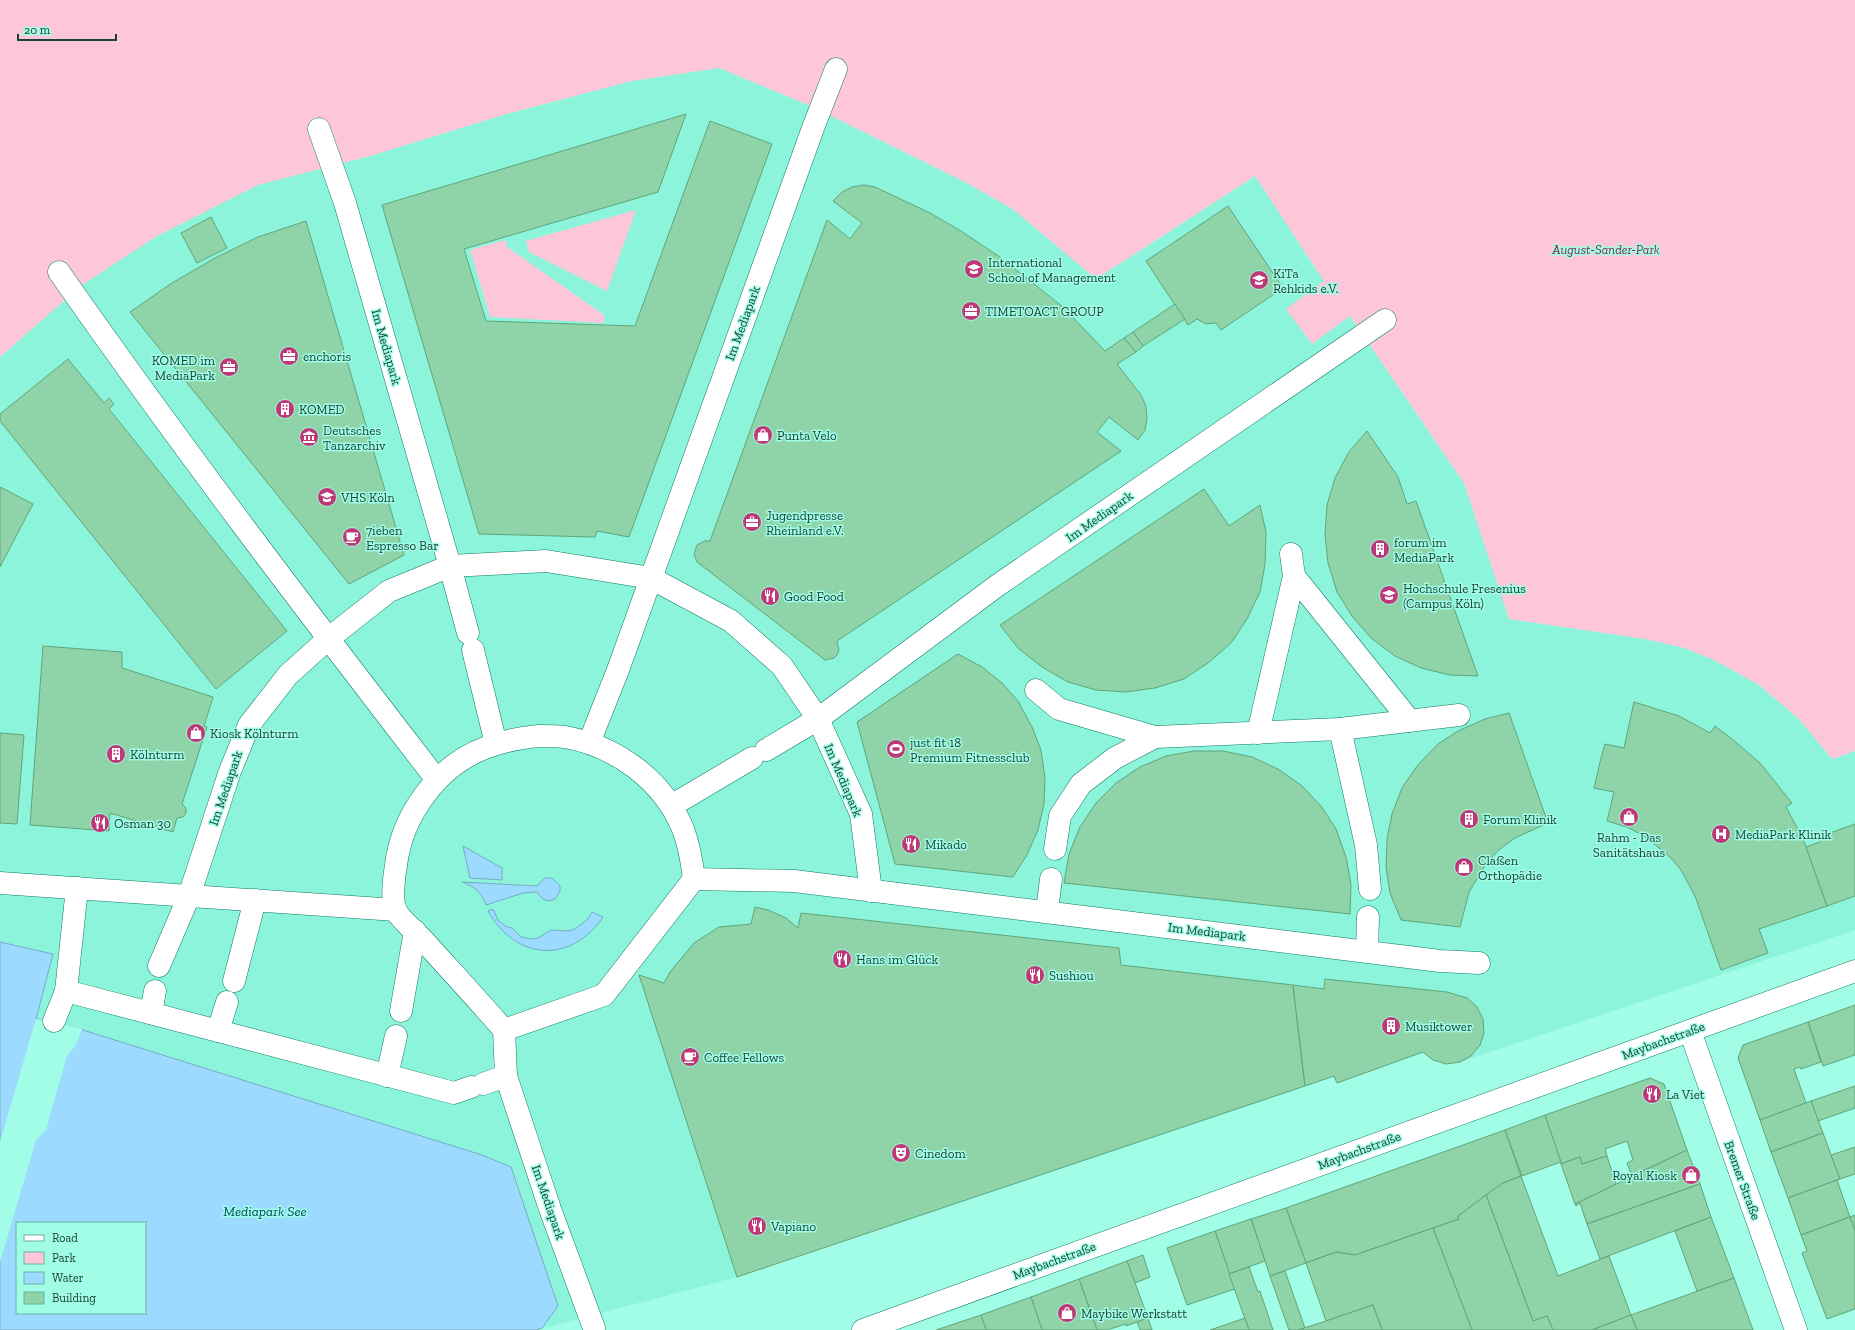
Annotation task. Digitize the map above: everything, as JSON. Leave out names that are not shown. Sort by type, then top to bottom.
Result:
[{"type":"street","name":"Im Mediapark","points":[[589,743],[651,578],[813,128],[836,69]]},
{"type":"street","name":"Im Mediapark","points":[[319,129],[345,203],[450,566],[496,744]]},
{"type":"street","points":[[59,272],[110,345],[328,639],[437,780]]},
{"type":"street","name":"Im Mediapark","points":[[671,806],[818,719],[998,585],[1385,320]]},
{"type":"street","points":[[1258,733],[1294,576],[1291,554]]},
{"type":"street","name":"Im Mediapark","points":[[158,966],[189,896],[230,771],[249,724],[288,675],[328,639],[389,592],[450,566],[546,561],[651,578],[731,621],[782,666],[818,719],[861,814],[871,891]]},
{"type":"street","points":[[1294,576],[1410,721]]},
{"type":"street","points":[[1036,690],[1060,709],[1154,737],[1340,729],[1459,715]]},
{"type":"street","points":[[1340,729],[1366,845],[1370,888]]},
{"type":"street","points":[[538,736],[564,737],[589,743],[614,753],[636,767],[655,784],[671,806],[683,828],[690,854],[694,879],[604,995],[504,1030],[396,910],[394,882],[397,854],[406,826],[419,802],[437,780],[458,762],[483,748],[510,739],[538,736]]},
{"type":"street","points":[[1055,849],[1060,816],[1081,784],[1115,758],[1154,737]]},
{"type":"street","name":"Im Mediapark","points":[[694,879],[794,881],[1047,911],[1440,961],[1479,962]]},
{"type":"street","points":[[1047,911],[1051,879]]},
{"type":"street","points":[[0,883],[396,910]]},
{"type":"street","points":[[54,1020],[66,991],[76,888]]},
{"type":"street","points":[[234,981],[255,900]]},
{"type":"street","points":[[1366,951],[1368,917]]},
{"type":"street","points":[[401,1011],[415,931]]},
{"type":"street","name":"Maybachstraße","points":[[862,1330],[1855,971]]},
{"type":"street","points":[[66,991],[454,1093],[506,1076]]},
{"type":"street","points":[[151,1013],[155,991]]},
{"type":"street","points":[[218,1031],[227,1002]]},
{"type":"street","name":"Im Mediapark","points":[[504,1030],[506,1076],[550,1209],[594,1328]]},
{"type":"street","name":"Bremer Straße","points":[[1690,1031],[1796,1330]]},
{"type":"street","points":[[387,1076],[396,1036]]},
{"type":"shaded area","points":[[719,68],[811,106],[967,183],[1014,210],[1096,279],[1256,176],[1312,264],[1350,316],[1464,483],[1510,619],[1645,639],[1684,648],[1712,659],[1759,685],[1799,719],[1832,759],[1855,751],[1855,930],[1460,1062],[1446,1064],[1433,1060],[1423,1052],[1337,1083],[1334,1076],[737,1277],[536,1330],[0,1330],[0,357],[82,285],[157,236],[258,185],[370,156],[510,113],[632,81]]},
{"type":"green space","name":"August-Sander-Park","points":[[0,0],[1855,0],[1855,751],[1832,759],[1799,719],[1759,685],[1712,659],[1684,648],[1645,639],[1509,619],[1464,483],[1350,316],[1312,344],[1286,309],[1324,281],[1255,176],[1096,279],[1014,210],[967,183],[811,106],[719,68],[632,81],[510,113],[370,156],[258,185],[157,236],[82,285],[0,357]]},
{"type":"green space","points":[[636,210],[607,291],[529,252],[526,241]]},
{"type":"green space","points":[[505,240],[507,247],[604,315],[604,323],[490,317],[470,250]]},
{"type":"water","points":[[463,846],[502,868],[502,880],[470,878]]},
{"type":"water","points":[[545,878],[552,878],[560,886],[560,891],[555,899],[549,901],[544,900],[537,892],[523,893],[486,905],[482,896],[477,890],[462,882],[537,886]]},
{"type":"water","points":[[493,909],[498,920],[505,926],[512,928],[521,937],[532,939],[538,938],[551,930],[568,931],[575,929],[587,920],[592,912],[603,917],[590,932],[575,943],[560,949],[544,950],[528,947],[513,940],[500,928],[488,911]]},
{"type":"water","name":"Mediapark See","points":[[0,942],[53,954],[36,1019],[54,1021],[482,1155],[511,1167],[558,1306],[542,1328],[536,1330],[0,1330]]},
{"type":"pier","points":[[36,1019],[54,1021],[82,1029],[76,1045],[67,1056],[46,1130],[36,1140],[0,1262],[0,1142]]},
{"type":"building","points":[[686,114],[658,192],[464,249],[486,321],[635,326],[710,121],[772,144],[629,537],[597,531],[595,537],[479,534],[382,205]]},
{"type":"building","points":[[864,185],[875,187],[928,212],[961,231],[1000,257],[1063,307],[1105,351],[1124,338],[1136,352],[1117,364],[1141,395],[1146,406],[1147,419],[1145,430],[1138,440],[1109,417],[1097,432],[1121,451],[837,641],[839,650],[837,655],[834,658],[825,660],[697,562],[694,554],[697,545],[705,541],[710,541],[827,220],[850,239],[862,223],[833,201],[842,192],[852,187]]},
{"type":"building","points":[[1228,206],[1283,288],[1221,330],[1216,323],[1206,324],[1197,319],[1188,325],[1146,261]]},
{"type":"building","points":[[211,217],[227,248],[197,263],[181,233]]},
{"type":"building","name":"KOMED","points":[[306,221],[404,555],[349,584],[130,312],[172,283],[215,258],[258,237]]},
{"type":"building","points":[[1175,304],[1185,319],[1143,346],[1133,332]]},
{"type":"building","points":[[1133,332],[1143,346],[1136,352],[1124,338]]},
{"type":"building","points":[[68,359],[104,403],[109,398],[114,404],[109,409],[287,631],[216,689],[0,421],[0,414]]},
{"type":"building","name":"forum im MediaPark","points":[[1367,431],[1398,477],[1407,504],[1416,501],[1478,676],[1450,675],[1421,668],[1395,656],[1371,638],[1352,616],[1337,592],[1328,563],[1325,535],[1327,505],[1335,478],[1349,452]]},
{"type":"building","points":[[0,487],[33,504],[0,567]]},
{"type":"building","points":[[1204,489],[1229,526],[1260,505],[1266,532],[1265,564],[1260,592],[1247,619],[1231,643],[1208,663],[1184,679],[1155,688],[1126,692],[1096,690],[1068,682],[1042,667],[1018,648],[1000,625]]},
{"type":"building","name":"Kölnturm","points":[[43,646],[122,652],[122,668],[213,697],[204,726],[207,727],[182,804],[186,808],[186,813],[183,817],[177,818],[173,832],[110,813],[109,831],[30,825]]},
{"type":"building","points":[[958,654],[982,667],[1002,683],[1018,701],[1032,727],[1041,750],[1045,778],[1044,804],[1038,830],[1027,855],[1013,877],[895,864],[857,722]]},
{"type":"building","name":"MediaPark Klinik","points":[[1634,702],[1679,716],[1710,733],[1715,726],[1760,763],[1792,803],[1786,807],[1804,841],[1827,906],[1759,929],[1768,953],[1721,970],[1695,896],[1681,870],[1671,858],[1646,837],[1627,827],[1607,821],[1614,792],[1594,788],[1605,744],[1624,748]]},
{"type":"building","name":"Forum Klinik","points":[[1509,713],[1548,823],[1515,838],[1500,849],[1488,861],[1469,892],[1460,927],[1401,920],[1390,893],[1386,867],[1387,839],[1392,814],[1402,788],[1417,766],[1438,744],[1458,731],[1485,719]]},
{"type":"building","points":[[0,733],[24,735],[17,824],[0,823]]},
{"type":"building","points":[[1194,751],[1223,751],[1252,757],[1278,769],[1301,785],[1321,806],[1336,829],[1346,857],[1351,884],[1350,914],[1064,883],[1069,854],[1080,827],[1096,803],[1116,783],[1140,767],[1166,756]]},
{"type":"building","points":[[1855,824],[1855,896],[1827,906],[1806,847],[1820,842],[1819,837]]},
{"type":"building","name":"Cinedom","points":[[755,907],[768,910],[786,918],[798,928],[801,913],[1119,948],[1121,965],[1293,985],[1305,1086],[737,1277],[639,975],[664,983],[670,972],[694,943],[719,927],[751,924]]},
{"type":"building","name":"Musiktower","points":[[1325,979],[1447,992],[1467,998],[1477,1007],[1483,1019],[1484,1033],[1480,1045],[1471,1056],[1460,1062],[1446,1064],[1433,1060],[1423,1052],[1337,1083],[1334,1076],[1305,1086],[1293,985],[1324,989]]},
{"type":"building","points":[[1855,1005],[1855,1055],[1823,1066],[1808,1022]]},
{"type":"building","points":[[1808,1022],[1821,1062],[1801,1069],[1800,1067],[1794,1069],[1806,1103],[1760,1120],[1738,1058],[1743,1045]]},
{"type":"building","points":[[1650,1078],[1664,1084],[1687,1150],[1632,1176],[1627,1163],[1633,1160],[1627,1141],[1605,1149],[1607,1156],[1582,1164],[1580,1157],[1561,1164],[1545,1115]]},
{"type":"building","points":[[1855,1086],[1855,1108],[1818,1121],[1811,1101]]},
{"type":"building","points":[[1811,1101],[1823,1133],[1771,1152],[1760,1120]]},
{"type":"building","points":[[1545,1115],[1561,1162],[1522,1176],[1505,1130]]},
{"type":"building","points":[[1505,1130],[1521,1176],[1503,1183],[1458,1216],[1459,1219],[1355,1255],[1336,1252],[1306,1263],[1286,1208]]},
{"type":"building","points":[[1823,1133],[1840,1179],[1788,1198],[1771,1152]]},
{"type":"building","points":[[1855,1147],[1855,1174],[1840,1179],[1831,1155]]},
{"type":"building","points":[[1687,1150],[1700,1184],[1587,1224],[1580,1203],[1576,1206],[1575,1204]]},
{"type":"building","points":[[1607,1156],[1616,1184],[1575,1204],[1561,1164],[1580,1157],[1582,1164]]},
{"type":"building","points":[[1521,1176],[1558,1276],[1609,1256],[1631,1315],[1592,1330],[1553,1330],[1547,1316],[1533,1321],[1486,1195],[1503,1183]]},
{"type":"building","points":[[1837,1180],[1850,1217],[1801,1235],[1788,1198]]},
{"type":"building","points":[[1700,1184],[1711,1217],[1600,1259],[1587,1224]]},
{"type":"building","points":[[1486,1195],[1533,1321],[1547,1316],[1553,1330],[1472,1330],[1433,1228],[1459,1219],[1458,1216]]},
{"type":"building","points":[[1286,1208],[1306,1263],[1270,1276],[1251,1219]]},
{"type":"building","points":[[1855,1215],[1855,1231],[1850,1217]]},
{"type":"building","points":[[1711,1217],[1734,1278],[1697,1291],[1675,1231]]},
{"type":"building","points":[[1850,1217],[1855,1231],[1855,1309],[1827,1319],[1802,1253],[1807,1251],[1801,1235]]},
{"type":"building","points":[[1251,1219],[1265,1261],[1229,1274],[1215,1231]]},
{"type":"building","points":[[1433,1228],[1472,1330],[1382,1330],[1373,1305],[1326,1321],[1306,1263],[1336,1252],[1355,1255]]},
{"type":"building","points":[[1215,1231],[1235,1289],[1187,1305],[1167,1248]]},
{"type":"building","points":[[1143,1255],[1150,1277],[1135,1283],[1127,1261]]},
{"type":"building","points":[[1127,1261],[1148,1318],[1126,1326],[1126,1324],[1107,1330],[1097,1330],[1079,1279]]},
{"type":"building","points":[[1249,1267],[1258,1292],[1260,1291],[1273,1330],[1249,1330],[1229,1274]]},
{"type":"building","points":[[1285,1271],[1305,1328],[1298,1330],[1289,1330],[1270,1276]]},
{"type":"building","points":[[1734,1278],[1753,1330],[1637,1330],[1631,1315]]},
{"type":"building","points":[[1079,1279],[1097,1330],[1042,1330],[1031,1297]]},
{"type":"building","points":[[1031,1297],[1042,1330],[986,1330],[981,1315]]},
{"type":"building","points":[[1373,1305],[1382,1330],[1298,1330],[1326,1321]]},
{"type":"building","points":[[981,1315],[986,1330],[936,1330]]},
{"type":"building","points":[[1631,1315],[1637,1330],[1592,1330]]},
{"type":"building","points":[[1148,1318],[1152,1330],[1140,1330],[1137,1322]]},
{"type":"building","points":[[1245,1318],[1249,1330],[1210,1330]]},
{"type":"place","name":"International School of Management","points":[[974,269]]},
{"type":"place","name":"KiTa Rehkids e.V.","points":[[1259,280]]},
{"type":"place","name":"TIMETOACT GROUP","points":[[971,311]]},
{"type":"place","name":"enchoris","points":[[289,356]]},
{"type":"place","name":"KOMED im MediaPark","points":[[229,367]]},
{"type":"place","name":"KOMED","points":[[285,409]]},
{"type":"place","name":"Punta Velo","points":[[763,435]]},
{"type":"place","name":"Deutsches Tanzarchiv","points":[[309,437]]},
{"type":"place","name":"VHS Köln","points":[[327,497]]},
{"type":"place","name":"Jugendpresse Rheinland e.V.","points":[[752,522]]},
{"type":"place","name":"7ieben Espresso Bar","points":[[352,537]]},
{"type":"place","name":"forum im MediaPark","points":[[1380,549]]},
{"type":"place","name":"Hochschule Fresenius (Campus Köln)","points":[[1389,595]]},
{"type":"place","name":"Good Food","points":[[770,596]]},
{"type":"place","name":"Kiosk Kölnturm","points":[[196,733]]},
{"type":"place","name":"just fit 18 Premium Fitnessclub","points":[[896,749]]},
{"type":"place","name":"Kölnturm","points":[[116,754]]},
{"type":"place","name":"Rahm - Das Sanitätshaus","points":[[1629,817]]},
{"type":"place","name":"Forum Klinik","points":[[1469,819]]},
{"type":"place","name":"Osman 30","points":[[100,823]]},
{"type":"place","name":"MediaPark Klinik","points":[[1721,834]]},
{"type":"place","name":"Mikado","points":[[911,844]]},
{"type":"place","name":"Claßen Orthopädie","points":[[1464,867]]},
{"type":"place","name":"Hans im Glück","points":[[842,959]]},
{"type":"place","name":"Sushiou","points":[[1035,975]]},
{"type":"place","name":"Musiktower","points":[[1391,1026]]},
{"type":"place","name":"Coffee Fellows","points":[[690,1057]]},
{"type":"place","name":"La Viet","points":[[1652,1094]]},
{"type":"place","name":"Cinedom","points":[[901,1153]]},
{"type":"place","name":"Royal Kiosk","points":[[1691,1175]]},
{"type":"place","name":"Vapiano","points":[[757,1226]]},
{"type":"place","name":"Maybike Werkstatt","points":[[1067,1313]]}]
